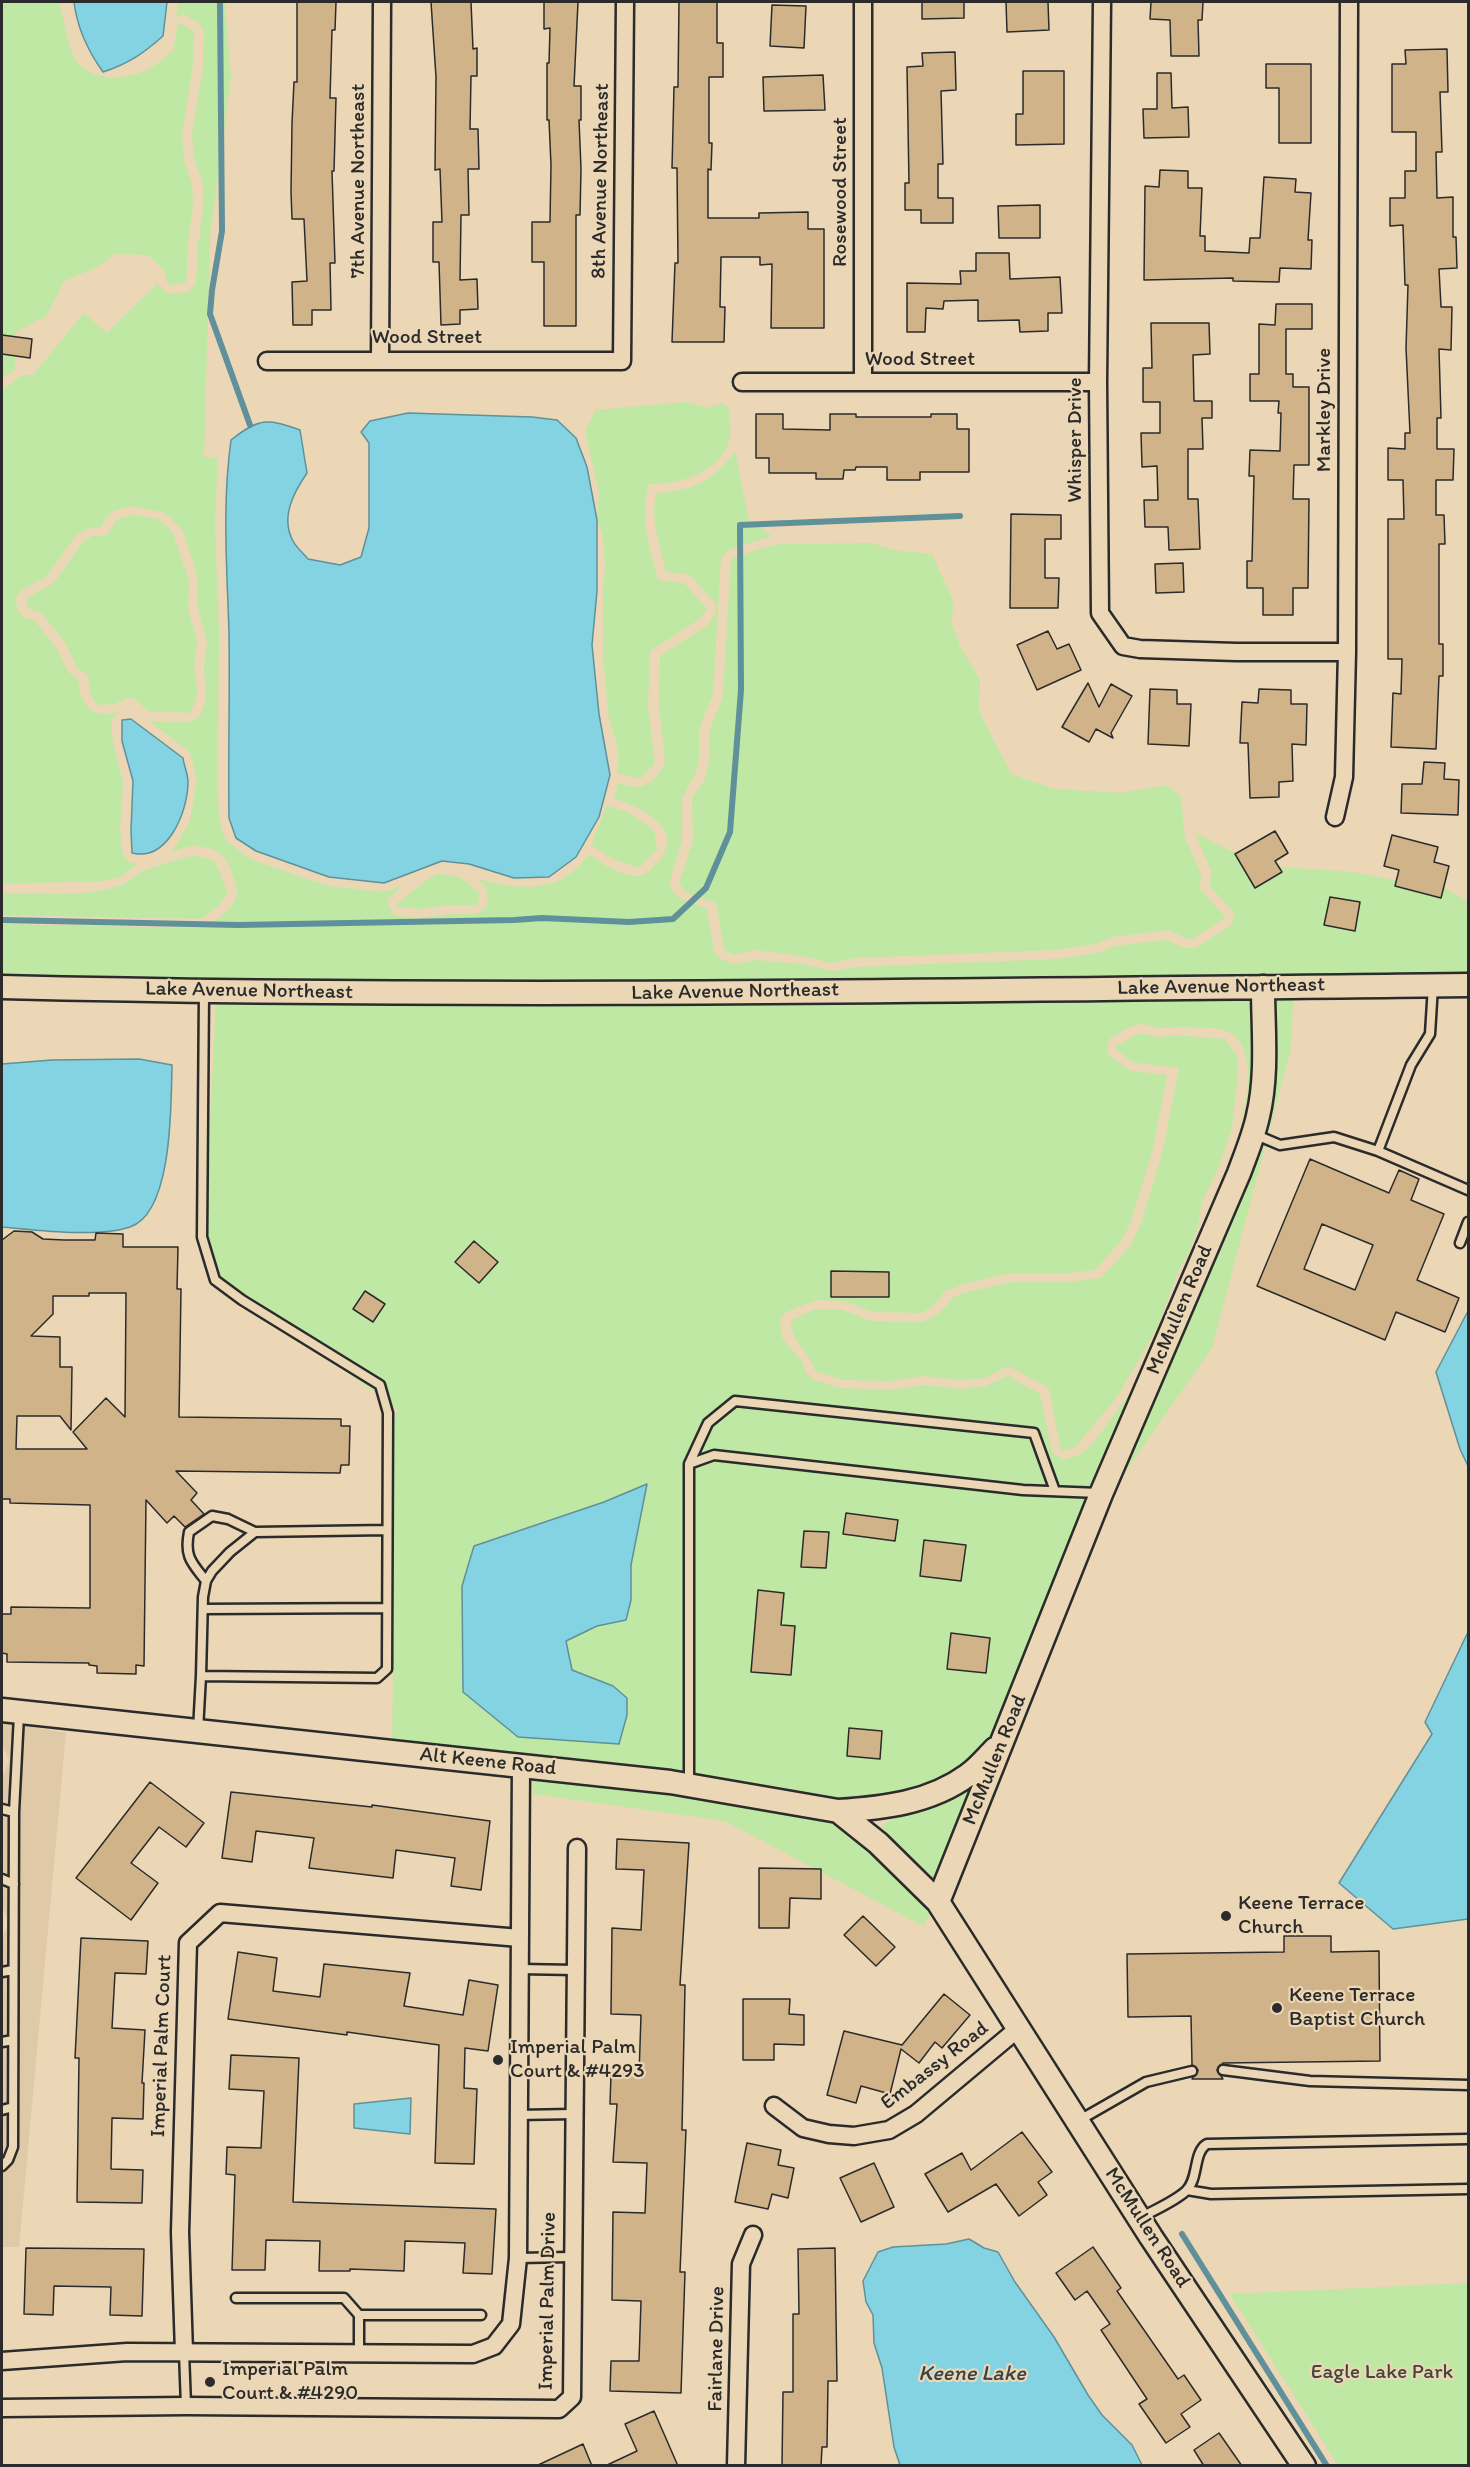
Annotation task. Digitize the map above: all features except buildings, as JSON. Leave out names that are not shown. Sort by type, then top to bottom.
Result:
[{"type":"street","name":"7th Avenue Northeast","points":[[380,361],[382,2]]},
{"type":"street","name":"8th Avenue Northeast","points":[[622,361],[625,2]]},
{"type":"street","name":"Rosewood Street","points":[[863,382],[864,2]]},
{"type":"street","name":"Whisper Drive","points":[[1102,2],[1098,382],[1100,613],[1123,646],[1140,649],[1347,652]]},
{"type":"street","name":"Markley Drive","points":[[1335,817],[1344,777],[1347,652],[1349,2]]},
{"type":"street","name":"Wood Street","points":[[267,361],[622,361]]},
{"type":"street","name":"Wood Street","points":[[742,382],[1098,382]]},
{"type":"street","name":"Lake Avenue Northeast","points":[[2,987],[204,992],[615,993],[1468,985]]},
{"type":"street","name":"McMullen Road","points":[[1263,987],[1264,1072],[1259,1114],[1253,1134],[1226,1205],[1101,1494],[938,1902],[1140,2218],[1304,2466]]},
{"type":"street","name":"Alt Keene Road","points":[[10,1711],[689,1785],[838,1811],[885,1849],[938,1902]]},
{"type":"street","points":[[838,1811],[875,1809],[910,1802],[941,1791],[969,1775],[1001,1744]]},
{"type":"street","points":[[2,2361],[87,2354],[184,2352],[473,2354],[494,2346],[511,2324],[518,2258],[521,1766]]},
{"type":"street","name":"Imperial Palm Drive","points":[[2,2408],[186,2406],[559,2409],[572,2397],[571,2257],[577,1848]]},
{"type":"street","name":"Imperial Palm Court","points":[[184,2352],[180,2232],[188,1943],[220,1913],[520,1938]]},
{"type":"street","name":"Embassy Road","points":[[774,2106],[803,2127],[829,2134],[854,2136],[890,2130],[916,2114],[1020,2027]]},
{"type":"street","name":"Fairlane Drive","points":[[736,2466],[741,2264],[753,2235]]},
{"type":"lane","points":[[1378,1151],[1411,1065],[1430,1034],[1433,986]]},
{"type":"lane","points":[[201,1677],[377,1678],[387,1669],[388,1413],[380,1386],[242,1300],[215,1280],[202,1237],[204,992]]},
{"type":"lane","points":[[1253,1134],[1280,1145],[1334,1137],[1378,1151],[1468,1190]]},
{"type":"lane","points":[[1460,1243],[1468,1222]]},
{"type":"lane","points":[[689,1785],[689,1464],[708,1423],[735,1401],[1034,1434],[1055,1491]]},
{"type":"lane","points":[[689,1464],[714,1455],[1023,1490],[1101,1494]]},
{"type":"lane","points":[[206,1581],[190,1561],[186,1546],[189,1533],[212,1516],[228,1519],[255,1532],[387,1530]]},
{"type":"lane","points":[[198,1730],[202,1610],[206,1581],[230,1552],[255,1532]]},
{"type":"lane","points":[[202,1610],[387,1608]]},
{"type":"lane","points":[[2,2166],[9,2160],[13,2147],[14,1812],[10,1711]]},
{"type":"lane","points":[[2,1809],[14,1812]]},
{"type":"lane","points":[[2,1879],[14,1884]]},
{"type":"lane","points":[[520,1969],[575,1970]]},
{"type":"lane","points":[[2,1972],[13,1970]]},
{"type":"lane","points":[[2,2042],[13,2040]]},
{"type":"lane","points":[[1223,2070],[1310,2081],[1468,2085]]},
{"type":"lane","points":[[1078,2121],[1146,2082],[1192,2071]]},
{"type":"lane","points":[[2,2110],[13,2107]]},
{"type":"lane","points":[[518,2115],[573,2114]]},
{"type":"lane","points":[[1140,2218],[1187,2190],[1195,2174],[1202,2147],[1207,2144],[1468,2139]]},
{"type":"lane","points":[[1187,2190],[1211,2194],[1468,2189]]},
{"type":"lane","points":[[518,2258],[571,2257]]},
{"type":"lane","points":[[236,2298],[344,2298],[359,2315],[359,2352]]},
{"type":"lane","points":[[359,2315],[481,2315]]},
{"type":"lane","points":[[184,2352],[186,2406]]},
{"type":"shaded area","points":[[2,1722],[66,1733],[19,2247],[2,2247],[2,1937],[7,1928],[7,1919],[2,1906],[2,1776],[9,1758],[2,1746]]},
{"type":"green space","points":[[2,2],[59,2],[75,59],[82,67],[100,76],[132,75],[154,66],[173,51],[178,22],[194,31],[193,65],[182,134],[184,160],[192,184],[193,207],[186,283],[168,285],[164,270],[148,255],[115,254],[97,267],[64,281],[46,316],[16,332],[15,369],[2,379]]},
{"type":"green space","points":[[178,2],[225,2],[231,77],[210,237],[204,457],[218,458],[215,523],[219,636],[217,782],[219,818],[226,841],[250,859],[328,886],[383,892],[402,886],[387,900],[393,915],[418,918],[477,914],[487,906],[488,898],[487,891],[478,879],[524,887],[553,883],[566,877],[589,854],[622,873],[638,876],[648,872],[664,854],[667,842],[665,832],[650,815],[614,799],[618,783],[635,787],[642,786],[654,778],[663,766],[665,762],[659,705],[660,656],[708,625],[716,613],[715,603],[692,577],[666,572],[655,522],[655,502],[657,493],[682,490],[711,477],[735,451],[749,521],[772,536],[728,550],[721,558],[713,694],[699,729],[699,760],[695,774],[682,798],[682,840],[670,881],[671,889],[679,898],[707,909],[714,951],[719,958],[737,964],[755,960],[801,964],[833,971],[856,967],[1055,959],[1098,953],[1115,946],[1167,940],[1184,948],[1195,948],[1232,925],[1234,913],[1210,886],[1211,871],[1195,833],[1229,850],[1281,867],[1353,872],[1445,888],[1468,902],[1468,972],[1102,979],[552,983],[2,976],[2,924],[200,928],[216,920],[225,912],[237,895],[236,884],[229,866],[225,858],[216,851],[195,846],[172,852],[190,821],[197,780],[190,752],[149,721],[190,722],[200,716],[206,700],[204,666],[207,641],[198,608],[198,578],[183,531],[166,513],[131,506],[114,511],[107,516],[101,527],[86,529],[76,535],[46,577],[21,590],[16,598],[17,609],[23,617],[34,620],[57,649],[68,672],[78,679],[82,697],[89,708],[102,714],[120,711],[111,720],[113,743],[123,782],[120,829],[122,853],[129,862],[137,864],[120,877],[103,881],[2,884],[2,390],[22,375],[33,375],[84,313],[107,333],[157,284],[169,294],[188,292],[196,283],[198,242],[202,238],[199,235],[203,208],[203,183],[194,158],[192,134],[203,66],[204,31],[199,23],[183,14],[176,17]]},
{"type":"green space","points":[[687,402],[707,408],[722,403],[728,407],[730,436],[722,455],[705,470],[683,480],[649,484],[645,520],[658,580],[684,583],[707,609],[701,618],[650,651],[648,706],[655,763],[640,779],[618,773],[618,747],[609,720],[603,657],[605,566],[603,535],[597,520],[599,493],[585,431],[596,410]]},
{"type":"green space","points":[[134,515],[159,519],[173,533],[189,581],[188,609],[197,640],[194,667],[196,700],[190,713],[149,711],[132,697],[114,704],[97,705],[90,694],[88,675],[78,669],[66,644],[42,613],[27,608],[27,598],[54,583],[82,543],[92,536],[107,535],[117,519]]},
{"type":"green space","points":[[871,543],[894,550],[932,554],[954,603],[951,621],[960,646],[980,680],[979,711],[1011,774],[1055,789],[1121,793],[1166,785],[1181,796],[1185,838],[1201,874],[1200,889],[1226,918],[1190,940],[1169,930],[1112,937],[1096,944],[1053,950],[854,958],[831,963],[803,956],[755,950],[734,955],[724,950],[716,903],[687,893],[679,883],[693,841],[692,798],[705,779],[709,761],[709,732],[723,696],[731,559],[761,548],[781,544]]},
{"type":"green space","points":[[607,806],[628,812],[654,830],[657,850],[639,868],[613,859],[591,845]]},
{"type":"green space","points":[[195,855],[215,861],[228,893],[218,906],[201,919],[2,915],[2,893],[93,892],[125,884],[147,869]]},
{"type":"green space","points":[[437,874],[456,876],[464,880],[479,893],[478,905],[450,905],[419,909],[394,906],[428,879]]},
{"type":"green space","points":[[2,997],[314,1002],[626,1003],[1251,997],[1250,1080],[1244,1118],[1239,1139],[1231,1160],[1240,1131],[1247,1094],[1246,1059],[1241,1044],[1228,1031],[1217,1029],[1160,1028],[1146,1024],[1129,1027],[1109,1039],[1107,1054],[1131,1071],[1167,1075],[1153,1149],[1131,1221],[1122,1240],[1095,1270],[1068,1273],[1009,1273],[964,1284],[945,1291],[933,1306],[921,1313],[873,1312],[845,1301],[816,1300],[786,1312],[780,1320],[782,1338],[802,1362],[806,1373],[812,1379],[839,1388],[890,1390],[924,1385],[961,1389],[986,1386],[1008,1376],[1040,1394],[1052,1453],[1065,1460],[1083,1453],[1097,1438],[1136,1385],[1090,1490],[990,1739],[960,1768],[932,1783],[887,1796],[839,1801],[392,1741],[394,1608],[388,1450],[397,1409],[203,1266],[216,1003],[2,1000]],"holes":[[[647,1485],[631,1565],[631,1600],[626,1620],[597,1626],[566,1641],[572,1670],[590,1675],[518,1737],[495,1715],[604,1502]]]},
{"type":"green space","points":[[1275,997],[1293,997],[1291,1049],[1212,1348],[1120,1479],[1265,1138],[1275,1085]]},
{"type":"green space","points":[[1140,1033],[1158,1037],[1175,1035],[1225,1039],[1237,1056],[1232,1128],[1217,1171],[1201,1204],[1199,1223],[1191,1248],[1178,1272],[1158,1326],[1117,1397],[1075,1447],[1061,1451],[1049,1388],[1008,1366],[985,1378],[959,1380],[923,1376],[891,1381],[843,1380],[815,1371],[794,1334],[791,1320],[816,1309],[841,1309],[871,1321],[923,1322],[940,1313],[953,1297],[967,1292],[1012,1282],[1069,1282],[1101,1278],[1131,1245],[1141,1224],[1163,1150],[1179,1068],[1132,1062],[1114,1047]]},
{"type":"green space","points":[[533,1778],[760,1808],[833,1822],[852,1834],[924,1904],[923,1908],[931,1912],[923,1926],[725,1821],[533,1794]]},
{"type":"green space","points":[[973,1788],[936,1878],[933,1878],[884,1832],[883,1826],[893,1817]]},
{"type":"green space","name":"Eagle Lake Park","points":[[1468,2283],[1468,2466],[1338,2465],[1230,2294]]},
{"type":"water","points":[[74,2],[167,2],[163,36],[135,57],[103,72],[84,38]]},
{"type":"water","points":[[408,413],[532,417],[557,420],[576,438],[587,467],[597,520],[597,591],[592,645],[599,714],[610,775],[599,817],[576,857],[549,877],[514,878],[469,864],[442,861],[384,883],[329,877],[256,851],[236,838],[229,818],[226,512],[231,440],[249,427],[264,422],[279,423],[300,430],[307,473],[290,505],[289,532],[294,543],[308,559],[340,565],[361,557],[369,528],[369,443],[361,432],[370,421]]},
{"type":"water","points":[[131,719],[183,758],[188,779],[184,807],[174,832],[156,850],[145,854],[132,853],[133,781],[122,741],[122,720]]},
{"type":"water","points":[[139,1059],[172,1065],[167,1155],[155,1201],[144,1218],[130,1227],[101,1232],[84,1233],[2,1227],[2,1064],[52,1060]]},
{"type":"water","points":[[1468,1311],[1468,1466],[1460,1449],[1436,1372]]},
{"type":"water","points":[[647,1484],[631,1565],[631,1600],[626,1620],[597,1626],[566,1641],[572,1670],[613,1686],[627,1698],[627,1715],[619,1744],[518,1737],[463,1692],[462,1586],[474,1546],[604,1502]]},
{"type":"water","points":[[1468,1632],[1468,1919],[1393,1929],[1339,1883],[1432,1734],[1425,1722]]},
{"type":"water","points":[[411,2098],[410,2134],[354,2128],[354,2104]]},
{"type":"water","name":"Keene Lake","points":[[969,2239],[984,2248],[998,2252],[1015,2282],[1054,2337],[1088,2395],[1102,2415],[1132,2445],[1142,2465],[900,2465],[894,2447],[882,2368],[874,2343],[873,2315],[866,2302],[863,2281],[878,2252],[893,2247],[946,2244]]},
{"type":"waterway","points":[[220,2],[222,231],[210,314],[250,425]]},
{"type":"waterway","points":[[2,920],[238,925],[542,918],[629,922],[673,919],[706,888],[730,832],[741,690],[740,525],[960,516]]},
{"type":"waterway","points":[[1182,2234],[1327,2466]]},
{"type":"place","name":"Keene Terrace Church","points":[[1226,1916]]},
{"type":"place","name":"Keene Terrace Baptist Church","points":[[1277,2008]]},
{"type":"place","name":"Imperial Palm Court & #4293","points":[[498,2060]]},
{"type":"place","name":"Imperial Palm Court & #4290","points":[[210,2382]]}]
